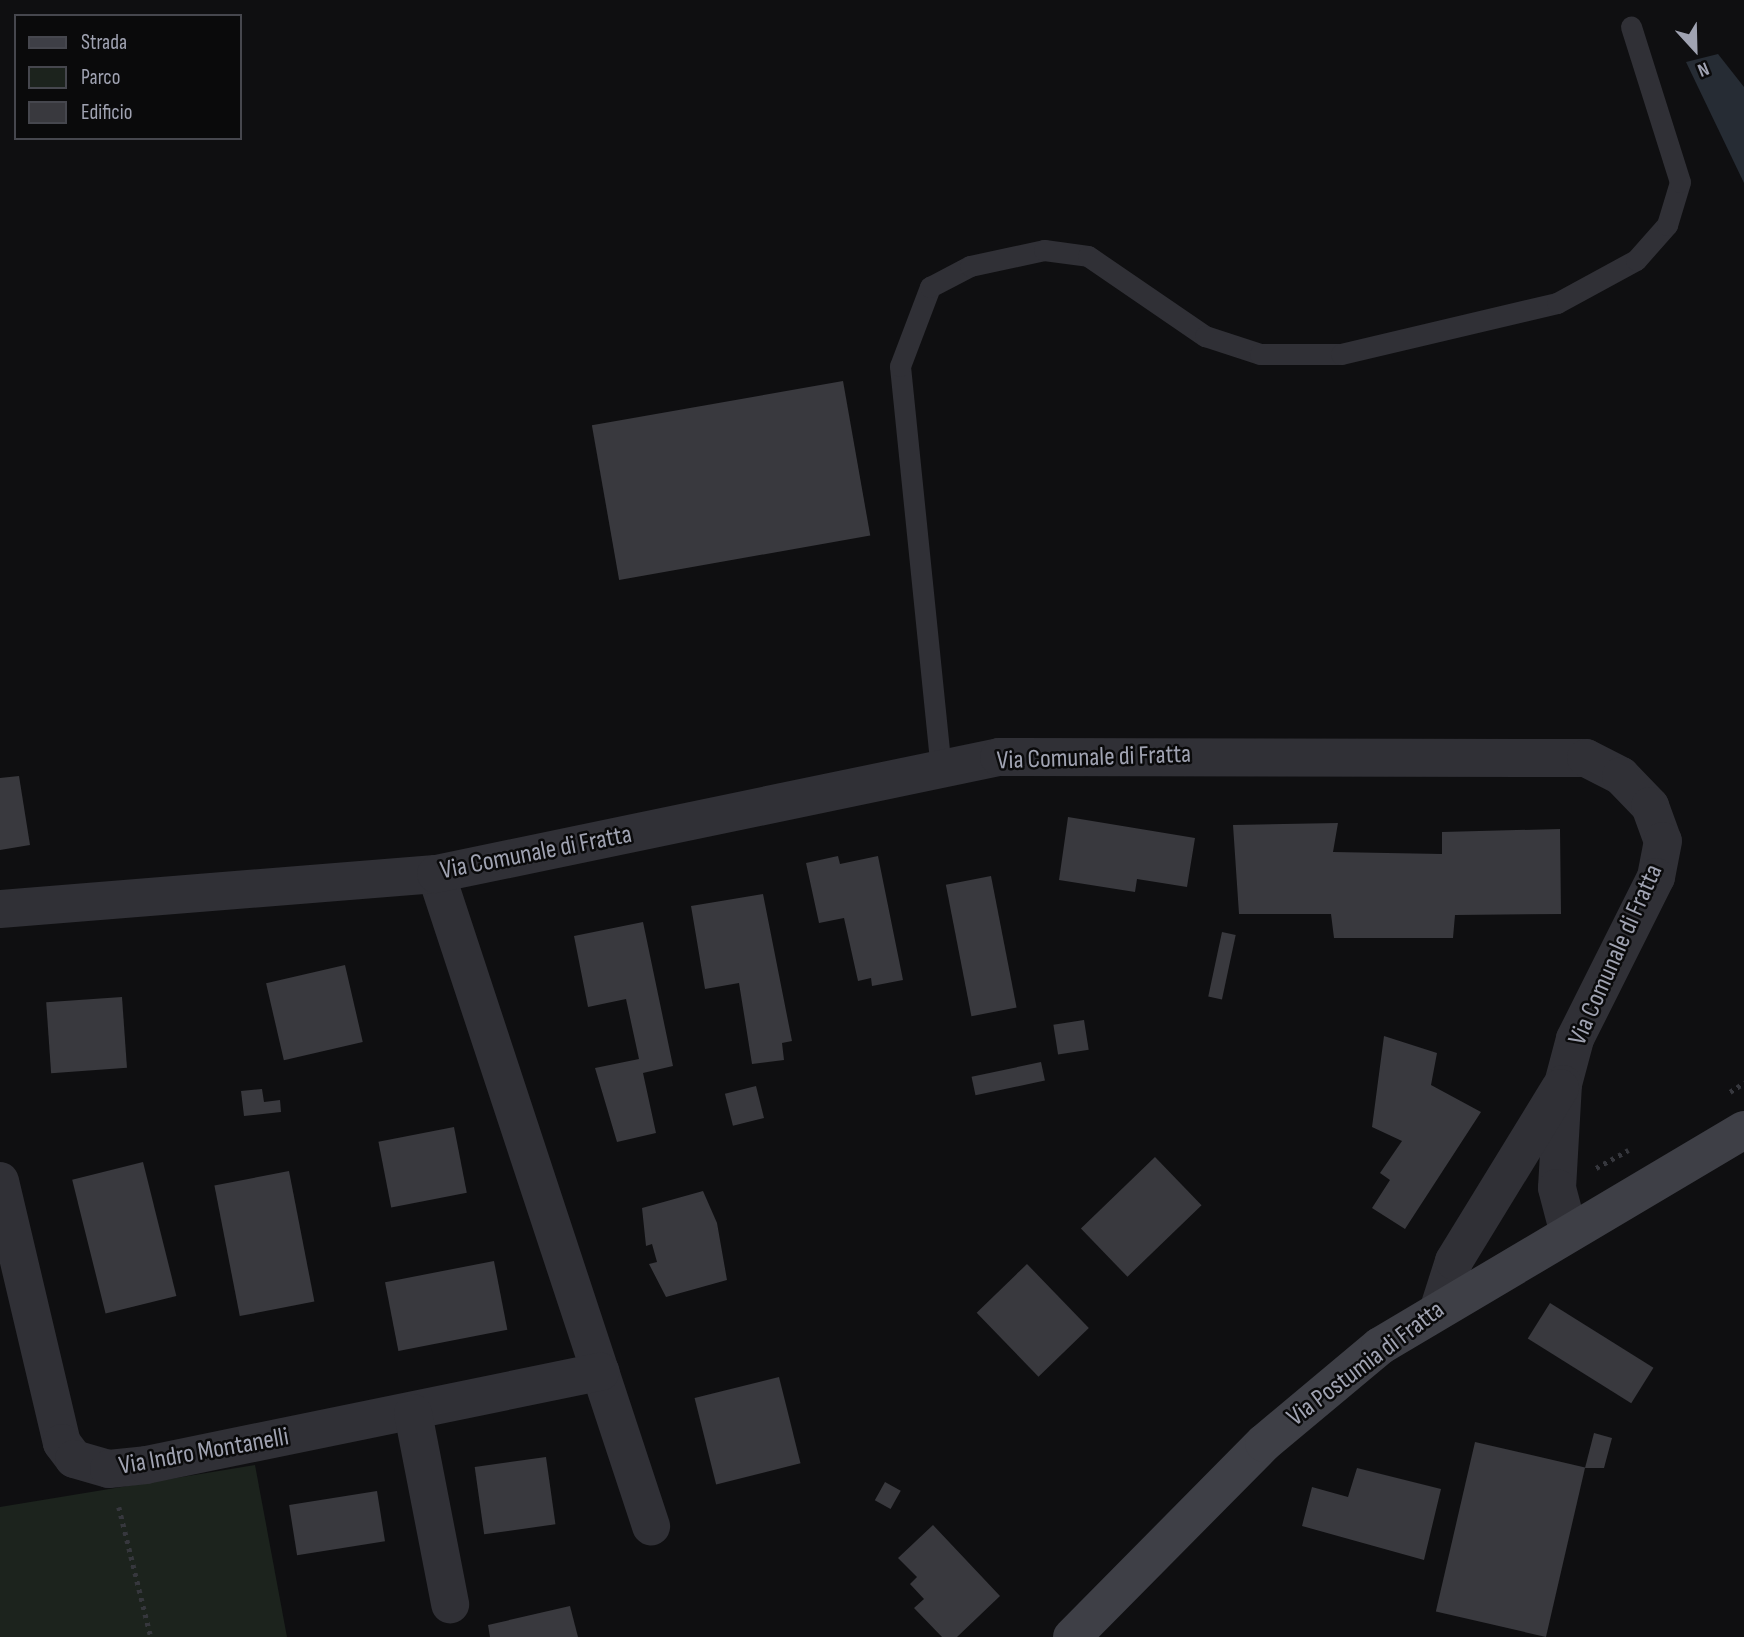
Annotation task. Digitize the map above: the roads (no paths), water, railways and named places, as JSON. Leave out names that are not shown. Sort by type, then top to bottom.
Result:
[{"type":"main road","name":"Via Postumia di Fratta","points":[[1072,1637],[1264,1443],[1440,1305],[1744,1130]]},
{"type":"street","name":"Via Comunale di Fratta","points":[[0,909],[436,874],[941,770],[1048,754],[1536,755],[1598,764],[1621,776],[1650,806],[1663,841],[1656,877],[1575,1039],[1563,1084],[1557,1188],[1568,1230]]},
{"type":"street","points":[[436,874],[651,1526]]},
{"type":"street","points":[[1440,1305],[1454,1262],[1563,1084]]},
{"type":"street","name":"Via Indro Montanelli","points":[[0,1181],[62,1443],[74,1460],[109,1469],[413,1413],[601,1372]]},
{"type":"street","points":[[413,1413],[450,1604]]},
{"type":"lane","points":[[941,770],[900,366],[930,287],[970,266],[1044,250],[1088,256],[1205,336],[1260,354],[1341,354],[1557,303],[1636,260],[1667,225],[1680,182],[1631,27]]}]
